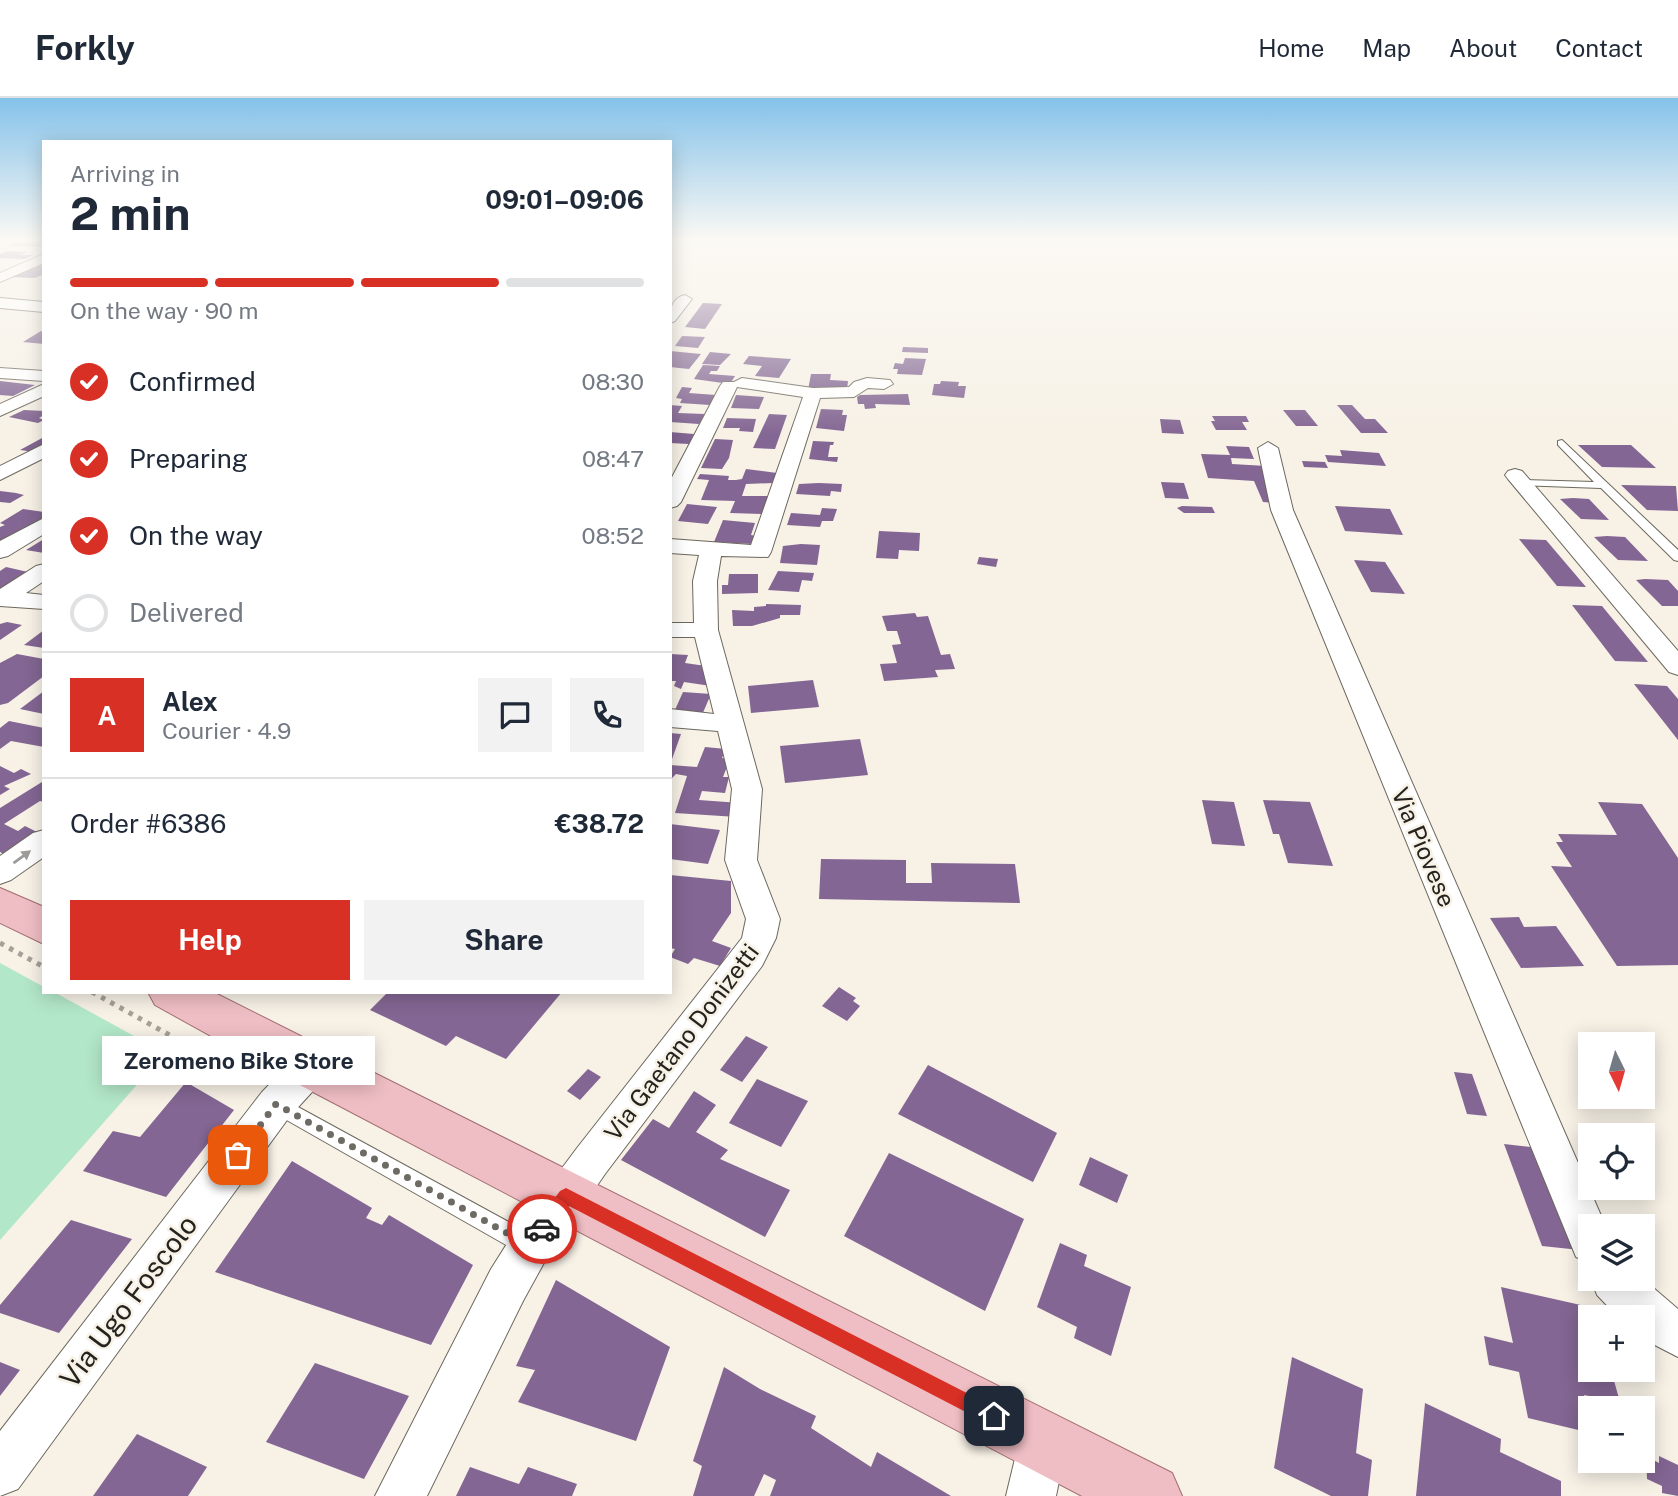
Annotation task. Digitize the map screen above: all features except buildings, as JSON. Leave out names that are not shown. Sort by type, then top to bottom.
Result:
[{"type":"main road","points":[[0,904],[42,926]]},
{"type":"main road","points":[[195,997],[294,1086],[566,1196],[1149,1496]]},
{"type":"street","points":[[0,373],[42,376]]},
{"type":"street","points":[[672,498],[736,385],[813,393],[848,393],[854,392],[859,384],[884,384]]},
{"type":"street","points":[[0,411],[42,390]]},
{"type":"street","points":[[672,546],[760,552],[813,393]]},
{"type":"street","name":"Via Piovese","points":[[1268,448],[1282,510],[1579,1214]]},
{"type":"street","points":[[0,474],[42,451]]},
{"type":"street","points":[[1519,479],[1678,667]]},
{"type":"street","points":[[0,551],[42,525]]},
{"type":"street","name":"Via Gaetano Donizetti","points":[[400,1496],[507,1284],[530,1246],[750,956],[759,938],[763,919],[741,860],[747,789],[706,630],[705,581],[711,549]]},
{"type":"street","points":[[1,598],[42,572]]},
{"type":"street","points":[[1,598],[42,602]]},
{"type":"street","points":[[672,630],[706,630]]},
{"type":"street","points":[[672,718],[731,724]]},
{"type":"street","points":[[0,872],[42,842]]},
{"type":"street","name":"Via Ugo Foscolo","points":[[0,1471],[294,1086]]},
{"type":"street","points":[[1624,1291],[1638,1307],[1665,1328],[1678,1334]]},
{"type":"street","points":[[1031,1496],[1044,1442]]},
{"type":"lane","points":[[1562,443],[1678,557]]},
{"type":"lane","points":[[1519,479],[1604,485]]},
{"type":"lane","points":[[294,1086],[530,1246]]},
{"type":"path","points":[[0,944],[42,966]]},
{"type":"path","points":[[96,994],[262,1088],[294,1086]]},
{"type":"green space","points":[[0,963],[42,986],[42,994],[58,994],[165,1053],[0,1240]]},
{"type":"way so far","points":[[238,1155],[276,1104],[530,1246],[542,1229]]},
{"type":"place","name":"Zeromeno Bike Store","points":[[238,1155]]},
{"type":"route","points":[[542,1229],[566,1196],[994,1416]]}]
